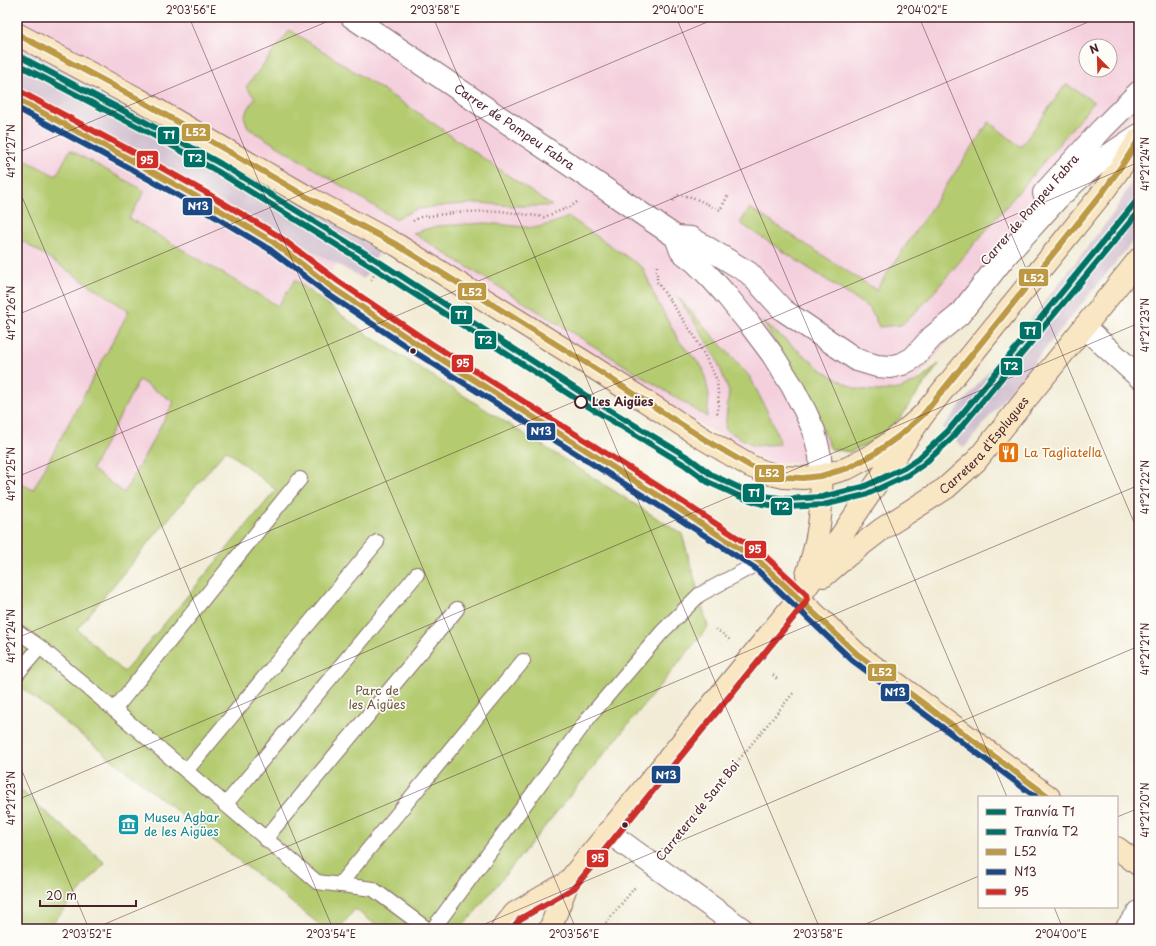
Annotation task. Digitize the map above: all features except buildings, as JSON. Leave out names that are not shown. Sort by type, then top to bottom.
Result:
[{"type":"street","name":"Carrer de Pompeu Fabra","points":[[352,17],[676,237],[691,238],[749,273],[783,310],[857,360],[877,366],[890,367],[902,364],[913,358],[932,337],[959,315],[1004,258],[1057,199],[1103,159],[1139,135]]},
{"type":"street","points":[[17,34],[138,99],[308,198],[397,245],[591,366],[704,439],[750,466],[767,473],[784,477],[803,478],[821,476],[848,468],[874,454],[899,436],[922,415]]},
{"type":"street","name":"Carrer de Pompeu Fabra","points":[[932,337],[948,307],[1010,231],[1102,129],[1139,92]]},
{"type":"street","points":[[17,99],[131,160],[248,226],[273,242],[333,288],[417,344],[640,484],[760,562],[857,654],[1048,796]]},
{"type":"street","points":[[550,929],[568,882],[799,598],[922,415],[1103,192],[1139,139]]},
{"type":"street","name":"Carrer de Pompeu Fabra","points":[[676,237],[681,251],[695,262],[727,296],[772,354],[792,386],[814,431],[820,456],[821,476]]},
{"type":"street","name":"Carretera d'Esplugues","points":[[799,598],[846,556],[882,529],[946,488],[976,461],[1139,259]]},
{"type":"street","points":[[1084,328],[1139,377]]},
{"type":"street","points":[[799,598],[814,554],[820,524],[822,497],[821,476]]},
{"type":"street","points":[[608,832],[742,929]]},
{"type":"street","points":[[1118,849],[1139,865]]},
{"type":"street","points":[[502,929],[515,913],[568,882]]},
{"type":"street","points":[[1126,929],[1139,912]]},
{"type":"lane","points":[[114,710],[300,479]]},
{"type":"lane","points":[[186,771],[377,542]]},
{"type":"lane","points":[[433,929],[590,716],[662,632],[699,594],[760,562]]},
{"type":"lane","points":[[225,805],[417,574]]},
{"type":"lane","points":[[265,839],[457,609]]},
{"type":"lane","points":[[17,631],[40,647],[317,882],[373,889],[427,929]]},
{"type":"lane","points":[[17,674],[40,647]]},
{"type":"lane","points":[[339,885],[523,661]]},
{"type":"path","points":[[357,304],[381,263],[397,245],[406,224],[421,217],[462,212],[500,211],[544,217],[570,207],[600,185]]},
{"type":"path","name":"Carretera de Sant Boi","points":[[601,929],[794,692]]},
{"type":"shaded area","points":[[17,17],[1139,17],[1139,105],[889,414],[802,462],[770,464],[383,245],[17,45]]},
{"type":"shaded area","points":[[17,45],[383,245],[364,279],[17,90]]},
{"type":"shaded area","points":[[17,90],[337,264],[17,636]]},
{"type":"shaded area","points":[[1139,168],[1139,234],[964,448],[942,428],[1036,313],[1115,211]]},
{"type":"green space","points":[[290,30],[417,112],[552,206],[516,206],[479,203],[450,205],[417,209],[395,219],[248,128],[244,116],[255,98],[246,87]]},
{"type":"green space","points":[[1066,84],[1094,102],[924,304],[901,325],[879,327],[869,308],[740,223],[750,208],[876,290],[989,122],[1021,147]]},
{"type":"green space","name":"Parc de les Aigües","points":[[70,150],[145,191],[129,218],[278,306],[295,280],[368,335],[682,534],[708,627],[461,929],[381,929],[355,909],[339,929],[325,929],[22,688],[17,693],[17,481],[33,490],[129,311],[23,241],[17,250],[17,156],[56,176]],"holes":[[[139,380],[174,402],[124,493],[92,469]],[[226,450],[276,490],[124,672],[77,629]]]},
{"type":"green space","points":[[569,217],[643,268],[655,297],[679,341],[703,368],[709,395],[707,417],[413,233],[437,226],[486,223],[534,228]]},
{"type":"green space","points":[[676,295],[750,377],[773,423],[780,444],[754,446],[725,429],[729,392],[717,360],[696,324]]},
{"type":"green space","points":[[763,322],[822,370],[856,389],[877,391],[900,389],[921,379],[939,364],[898,420],[876,439],[850,452],[831,449],[807,396]]},
{"type":"green space","points":[[17,787],[105,863],[47,929],[17,929]]},
{"type":"tram line","name":"T1","points":[[17,55],[145,122],[221,164],[381,263],[585,395],[689,458],[712,475],[744,490],[764,496],[787,499],[822,497],[863,487],[904,468],[919,458],[948,431],[1139,198]]},
{"type":"tram line","name":"T2","points":[[17,64],[142,129],[217,171],[377,270],[581,402],[685,465],[708,482],[741,497],[762,504],[787,507],[823,505],[865,495],[908,475],[924,464],[954,436],[1139,211]]},
{"type":"transit line","name":"L52","points":[[17,34],[138,99],[309,198],[397,245],[591,366],[704,439],[750,466],[767,473],[784,477],[803,478],[821,476],[848,468],[874,454],[899,436],[923,415],[1103,192],[1139,139]]},
{"type":"transit line","name":"95","points":[[21,92],[205,192],[277,235],[338,281],[421,337],[658,486],[764,555],[806,594],[807,599],[805,603],[574,888],[520,919],[512,929]]},
{"type":"transit line","name":"L52","points":[[17,99],[201,199],[273,242],[333,288],[417,344],[654,493],[760,562],[857,654],[1048,796]]},
{"type":"transit line","name":"N13","points":[[17,108],[197,206],[269,249],[329,295],[413,351],[755,568],[852,660],[1035,796]]},
{"type":"transit line","name":"N13","points":[[512,929],[520,919],[574,888],[805,603]]},
{"type":"place","name":"Les Aigües","points":[[581,402]]},
{"type":"place","name":"La Tagliatella","points":[[1008,453]]},
{"type":"place","name":"Museu Agbar de les Aigües","points":[[128,825]]}]
